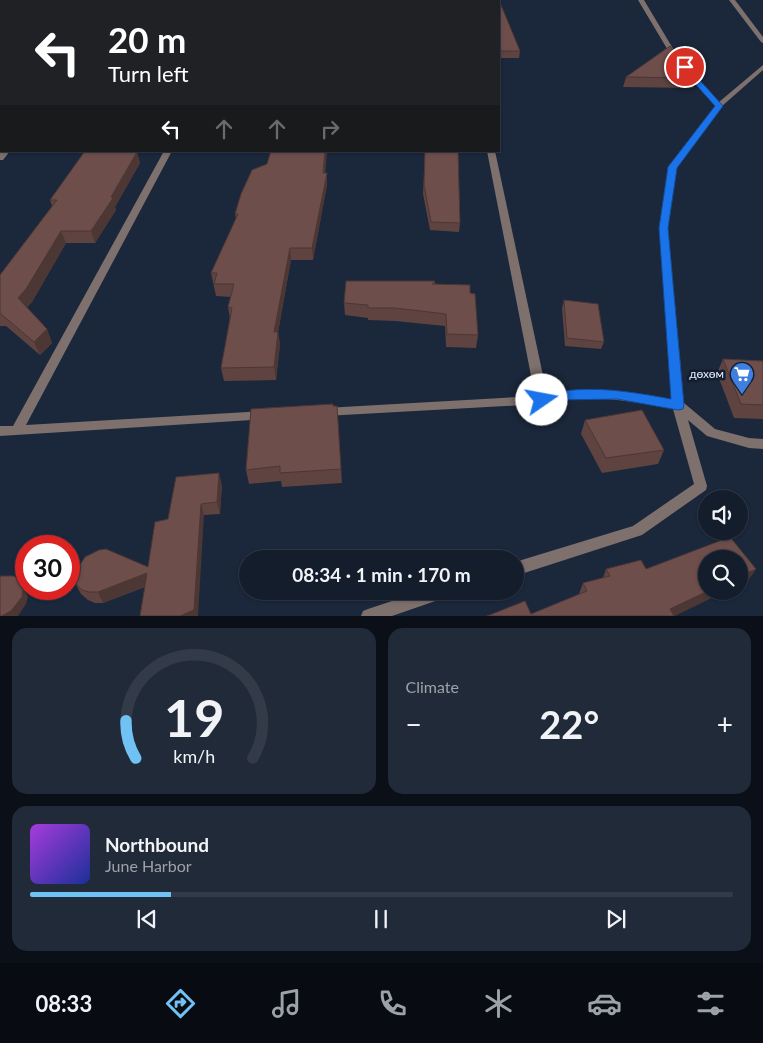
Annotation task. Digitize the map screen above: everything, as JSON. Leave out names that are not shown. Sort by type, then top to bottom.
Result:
[{"type":"street","points":[[641,0],[673,54],[719,106]]},
{"type":"street","points":[[732,0],[763,41]]},
{"type":"street","points":[[524,566],[637,531],[701,486],[678,405],[664,228],[672,167],[719,106],[763,67]]},
{"type":"street","points":[[17,430],[167,152]]},
{"type":"street","points":[[491,152],[542,400]]},
{"type":"street","points":[[313,413],[542,400],[560,395],[617,395],[678,405],[712,433],[749,443],[763,444]]},
{"type":"street","points":[[0,431],[273,415]]},
{"type":"street","points":[[368,616],[417,600]]},
{"type":"building","points":[[500,2],[520,51],[500,51]]},
{"type":"building","points":[[670,46],[696,78],[626,77]]},
{"type":"building","points":[[84,152],[137,152],[111,197],[113,198],[91,231],[61,231],[26,289],[18,298],[47,329],[34,342],[0,313],[0,275],[57,200],[50,200]]},
{"type":"building","points":[[271,152],[325,152],[323,173],[327,173],[312,248],[290,248],[274,332],[278,332],[274,367],[221,368],[232,308],[228,307],[234,284],[214,284],[217,273],[211,273],[238,214],[235,214],[241,194],[252,170],[267,164]]},
{"type":"building","points":[[425,152],[458,152],[460,223],[431,222],[424,185]]},
{"type":"building","points":[[346,281],[435,281],[432,284],[470,285],[470,293],[475,294],[478,335],[447,334],[446,314],[395,308],[368,308],[368,305],[344,303]]},
{"type":"building","points":[[564,300],[598,304],[604,342],[567,338]]},
{"type":"building","points":[[723,359],[763,361],[763,405],[741,404]]},
{"type":"building","points":[[333,404],[333,406],[337,406],[341,469],[280,473],[280,466],[246,470],[251,409]]},
{"type":"building","points":[[642,410],[664,450],[606,458],[585,420]]},
{"type":"building","points":[[219,473],[217,502],[201,504],[194,610],[180,616],[140,616],[147,573],[98,592],[82,590],[80,588],[80,565],[85,557],[99,550],[106,549],[148,567],[155,522],[168,519],[176,477]]},
{"type":"building","points":[[722,540],[732,540],[741,550],[698,550],[698,596],[670,609],[674,616],[487,616],[525,601],[531,614],[587,591],[583,583],[610,576],[606,569],[641,560],[646,569]]},
{"type":"building","points":[[748,559],[756,569],[748,573]]},
{"type":"building","points":[[0,576],[14,576],[15,600],[20,600],[11,611],[0,616]]},
{"type":"place","name":"дөхөм","points":[[742,395]]},
{"type":"route","points":[[542,400],[560,395],[617,395],[678,405],[664,228],[672,167],[719,106],[685,67]]}]
